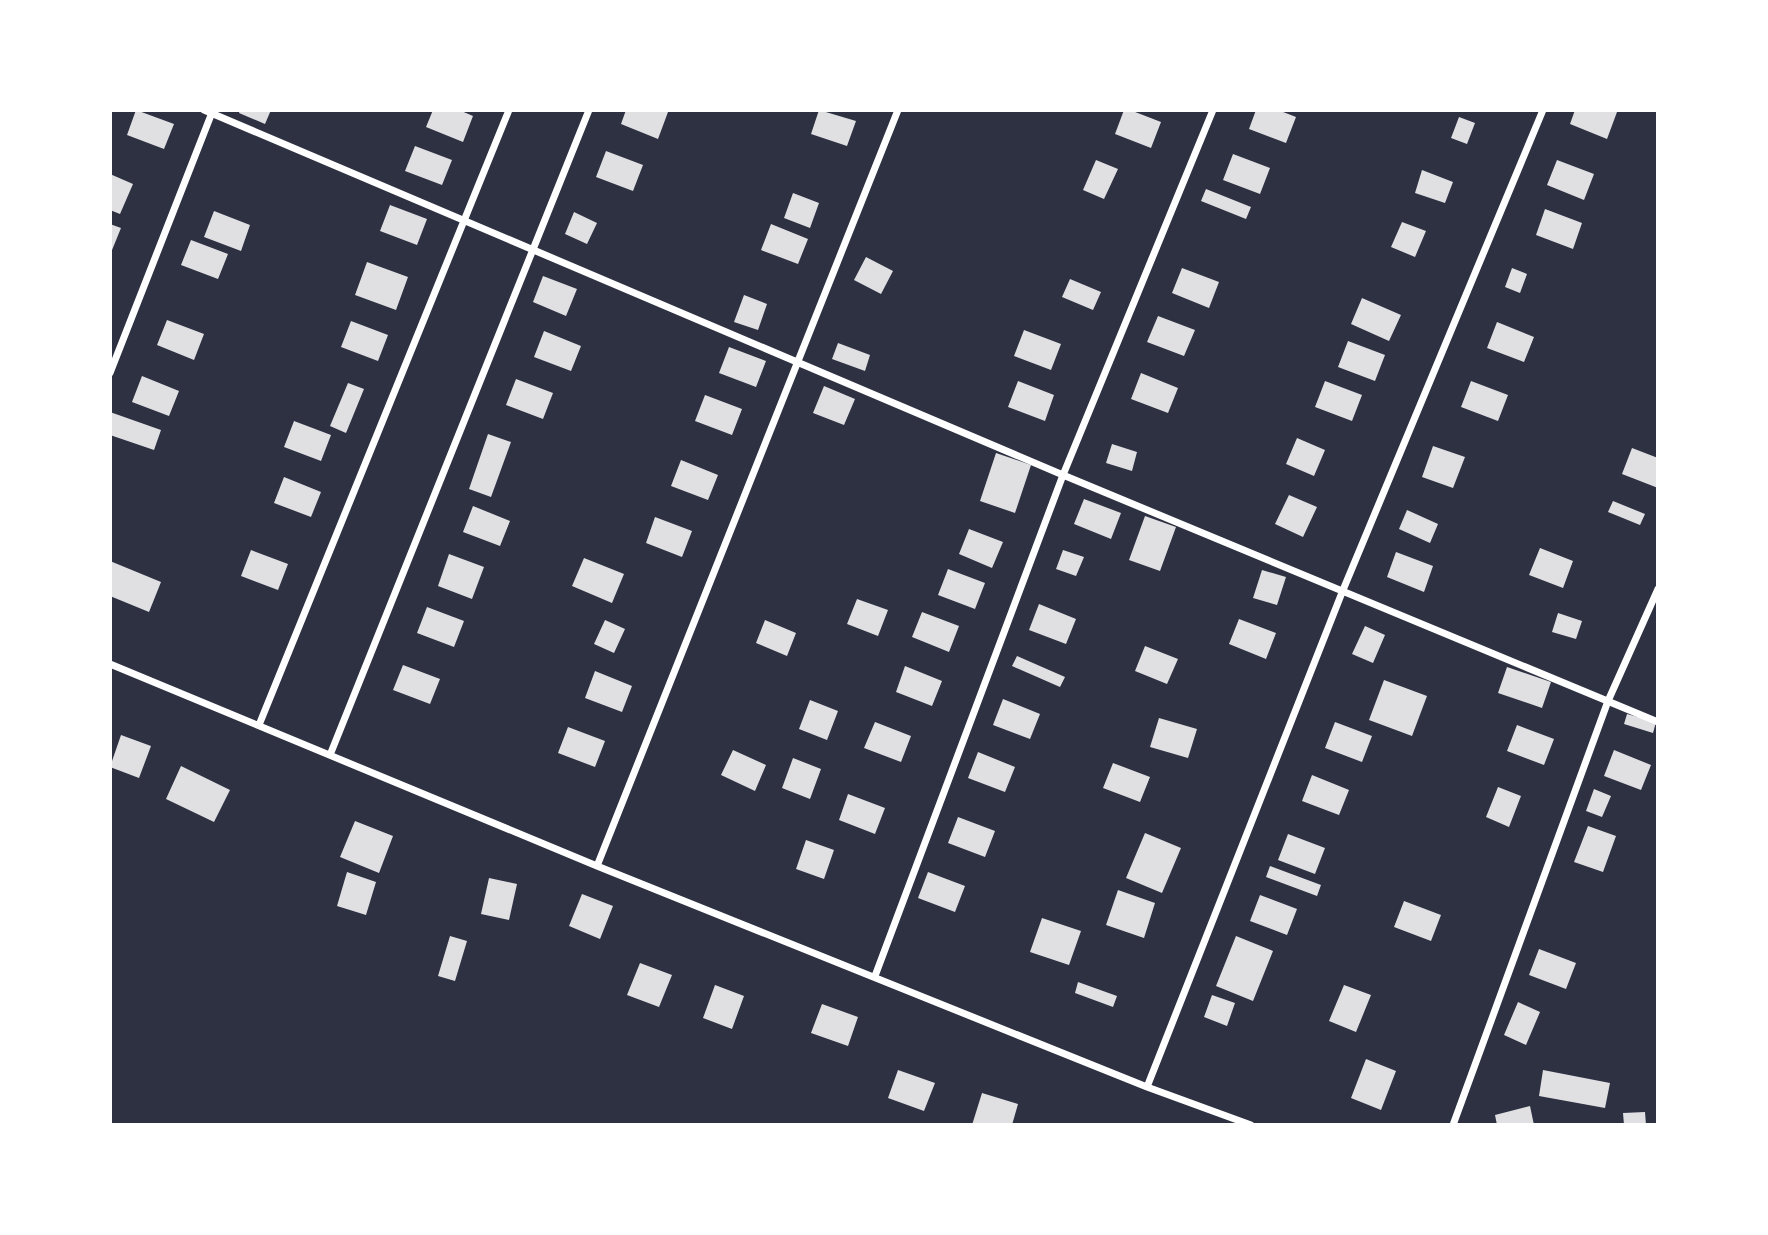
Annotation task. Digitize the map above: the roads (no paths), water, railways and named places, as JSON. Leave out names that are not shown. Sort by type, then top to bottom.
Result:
[{"type":"street","points":[[259,725],[509,110]]},
{"type":"street","points":[[330,755],[589,110]]},
{"type":"street","points":[[597,866],[898,110]]},
{"type":"street","points":[[875,976],[1063,475],[1213,110]]},
{"type":"street","points":[[1147,1087],[1343,590],[1543,110]]},
{"type":"street","points":[[110,373],[210,111],[1063,475],[1658,722]]},
{"type":"street","points":[[1453,1125],[1608,701],[1658,589]]},
{"type":"street","points":[[110,664],[597,866],[1147,1087],[1251,1125]]}]
